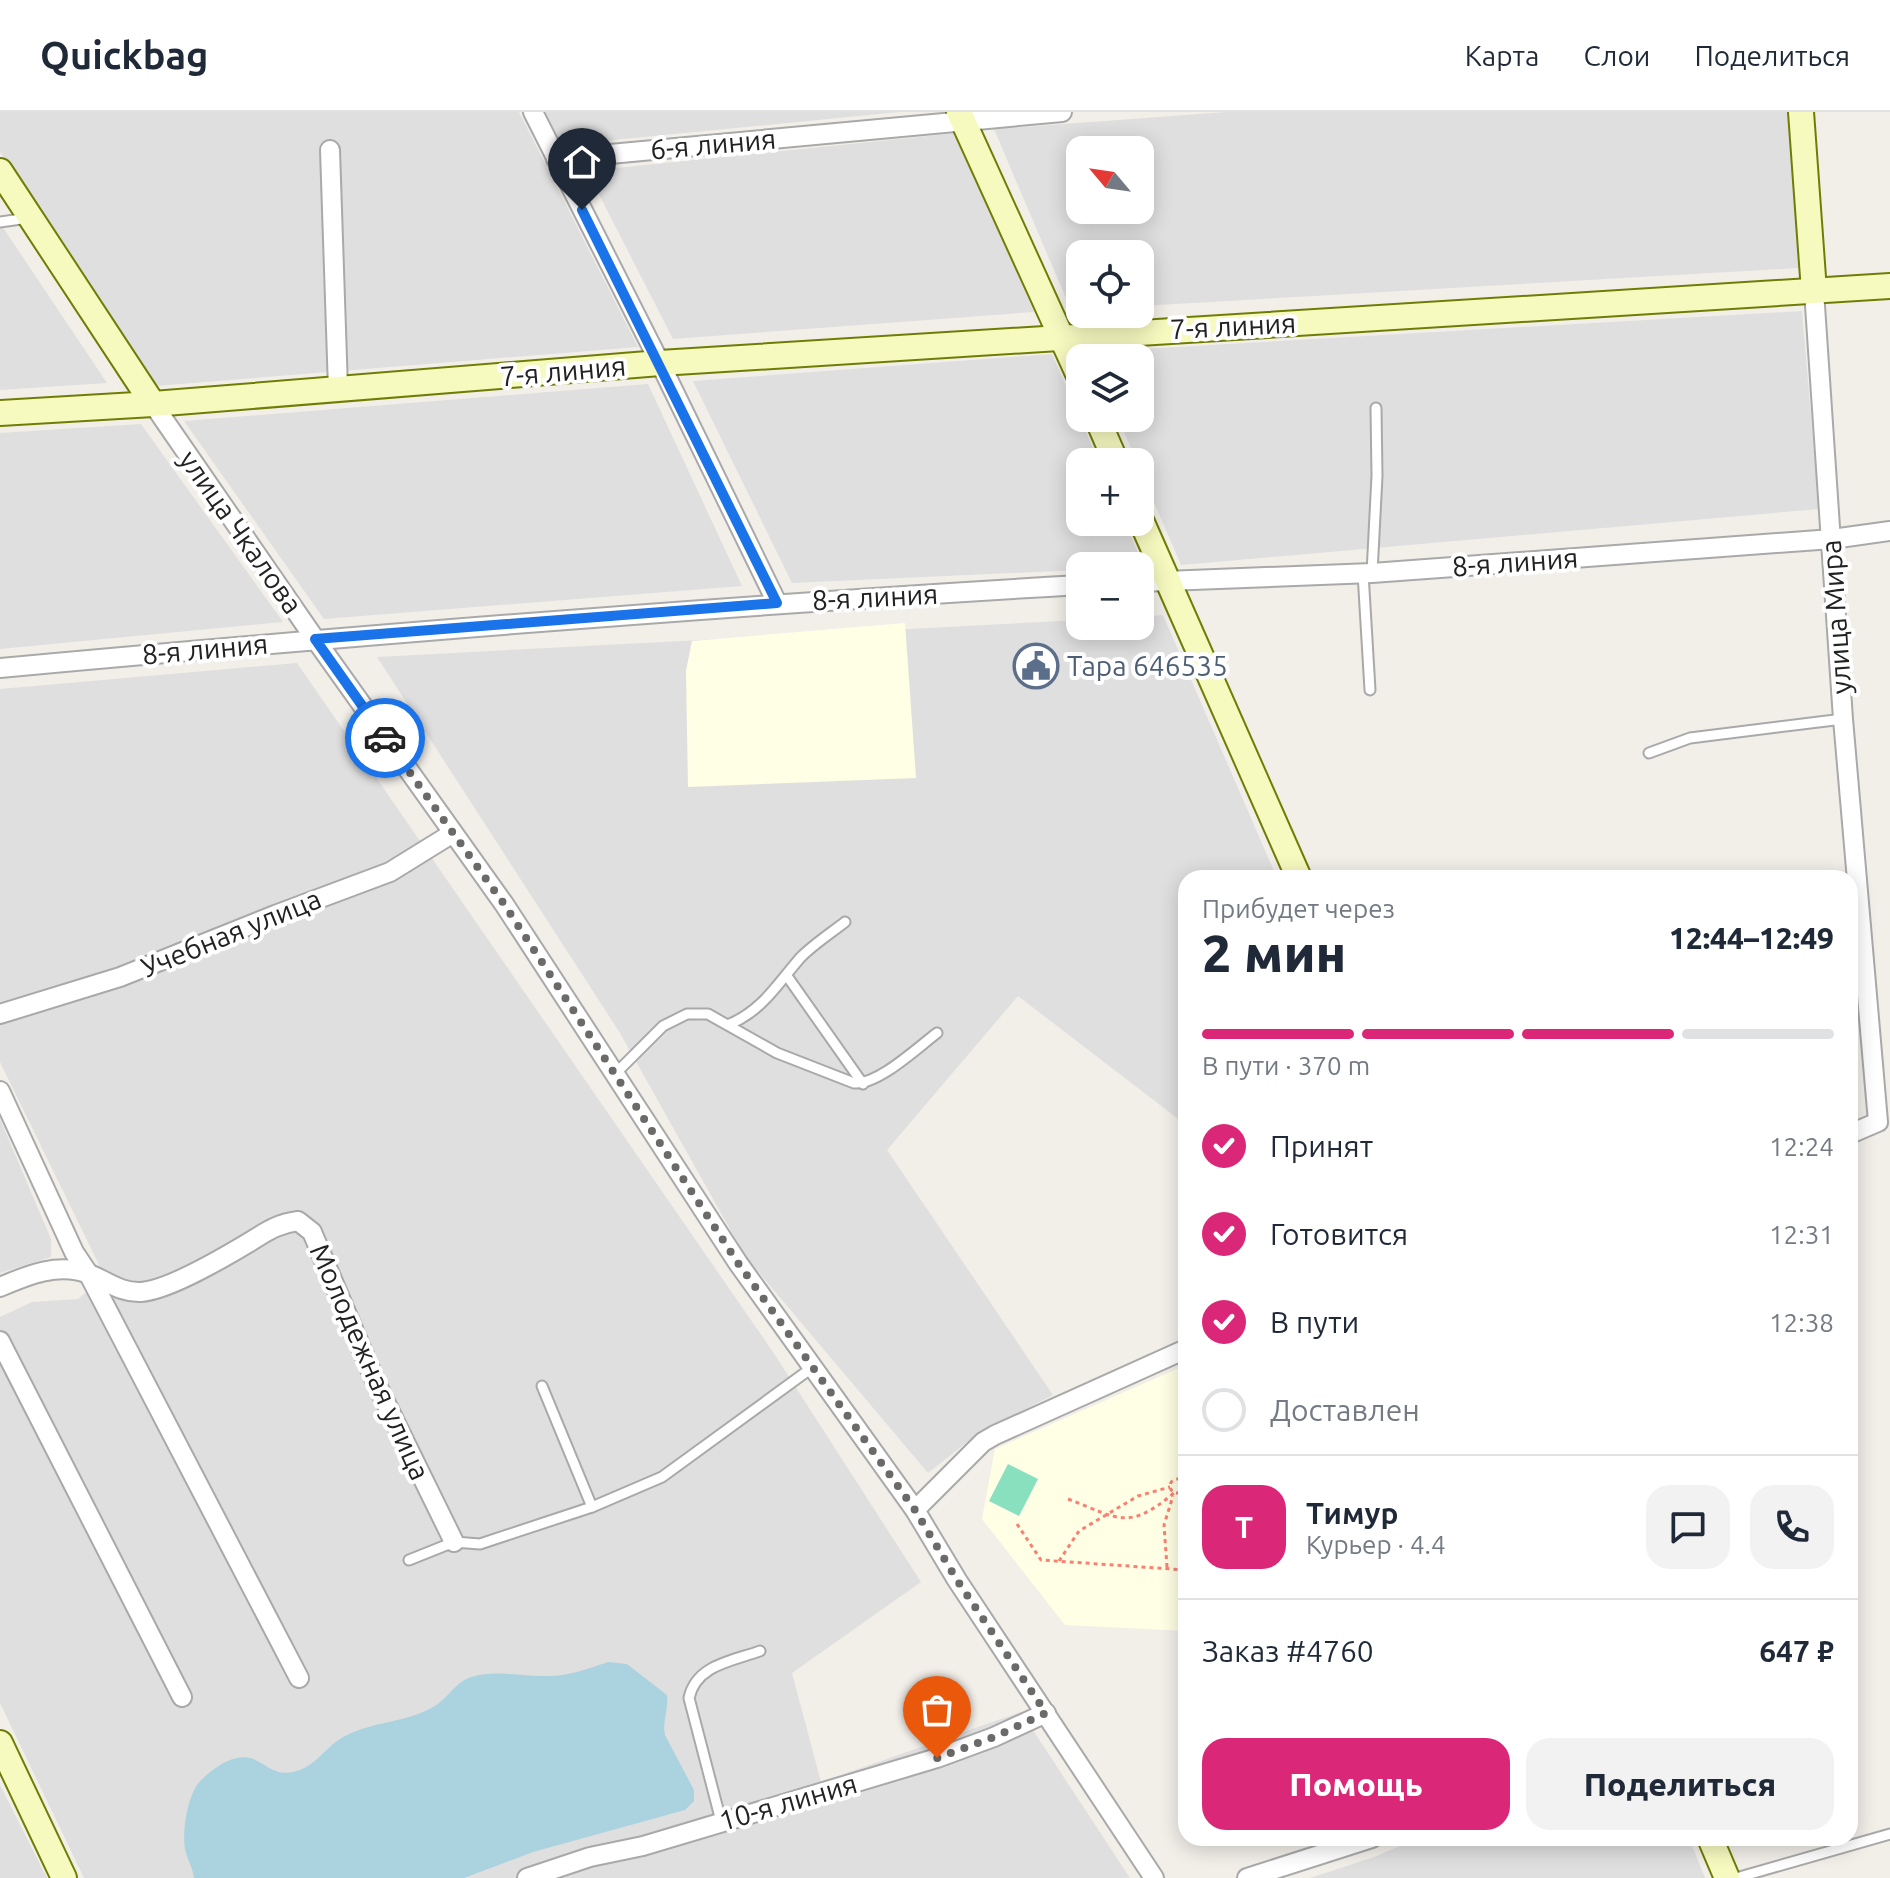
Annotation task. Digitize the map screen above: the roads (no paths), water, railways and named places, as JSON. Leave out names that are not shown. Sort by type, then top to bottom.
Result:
[{"type":"main road","name":"улица Мира","points":[[1801,112],[1814,291]]},
{"type":"main road","points":[[961,116],[1066,346]]},
{"type":"main road","name":"улица Чкалова","points":[[0,171],[153,404]]},
{"type":"main road","name":"7-я линия","points":[[0,413],[153,404],[660,363],[1890,286]]},
{"type":"main road","points":[[1148,536],[1295,870]]},
{"type":"main road","points":[[0,1743],[64,1878]]},
{"type":"main road","points":[[1713,1846],[1727,1878]]},
{"type":"street","points":[[533,112],[777,603]]},
{"type":"street","name":"6-я линия","points":[[556,159],[961,116],[1062,112]]},
{"type":"street","points":[[330,150],[338,389]]},
{"type":"street","name":"улица Мира","points":[[1814,291],[1856,870]]},
{"type":"street","name":"улица Чкалова","points":[[153,404],[315,639],[504,904],[738,1263],[915,1510],[957,1580],[1154,1878]]},
{"type":"street","name":"8-я линия","points":[[1154,581],[1368,573],[1832,539],[1890,531]]},
{"type":"street","name":"8-я линия","points":[[0,668],[315,639],[777,603],[1066,586]]},
{"type":"street","name":"Учебная улица","points":[[0,1014],[120,977],[390,872],[453,833]]},
{"type":"street","name":"улица Мира","points":[[1858,892],[1878,1122],[1858,1131]]},
{"type":"street","points":[[0,1091],[74,1252],[88,1273],[299,1678]]},
{"type":"street","name":"Молодежная улица","points":[[0,1287],[29,1274],[56,1268],[88,1273],[120,1290],[142,1292],[178,1280],[280,1223],[298,1221],[312,1232],[376,1383],[454,1542]]},
{"type":"street","points":[[0,1341],[182,1697]]},
{"type":"street","points":[[915,1510],[983,1442],[1178,1353]]},
{"type":"street","name":"10-я линия","points":[[527,1878],[590,1857],[643,1846],[937,1758],[1046,1713]]},
{"type":"street","points":[[1247,1878],[1347,1846]]},
{"type":"lane","points":[[0,222],[31,217]]},
{"type":"lane","points":[[1370,690],[1368,573],[1377,476],[1376,408]]},
{"type":"lane","points":[[1649,753],[1690,738],[1843,719]]},
{"type":"lane","points":[[730,1024],[747,1017],[769,997],[803,956],[845,922]]},
{"type":"lane","points":[[787,976],[863,1084]]},
{"type":"lane","points":[[615,1074],[663,1026],[687,1014],[708,1014],[777,1053],[863,1084],[937,1033]]},
{"type":"lane","points":[[409,1560],[454,1542],[480,1544],[592,1507],[662,1477],[813,1367]]},
{"type":"lane","points":[[542,1386],[592,1507]]},
{"type":"lane","points":[[721,1821],[689,1698],[692,1683],[707,1669],[760,1651]]},
{"type":"lane","points":[[1858,1843],[1890,1834]]},
{"type":"lane","points":[[1736,1878],[1848,1846]]},
{"type":"water","points":[[608,1662],[627,1664],[667,1695],[665,1735],[694,1790],[694,1801],[685,1810],[533,1852],[464,1878],[194,1878],[184,1842],[188,1807],[197,1785],[220,1765],[244,1757],[274,1770],[293,1772],[312,1763],[348,1734],[422,1713],[471,1677],[561,1675]]},
{"type":"place","name":"Тара 646535","points":[[1036,666]]}]
